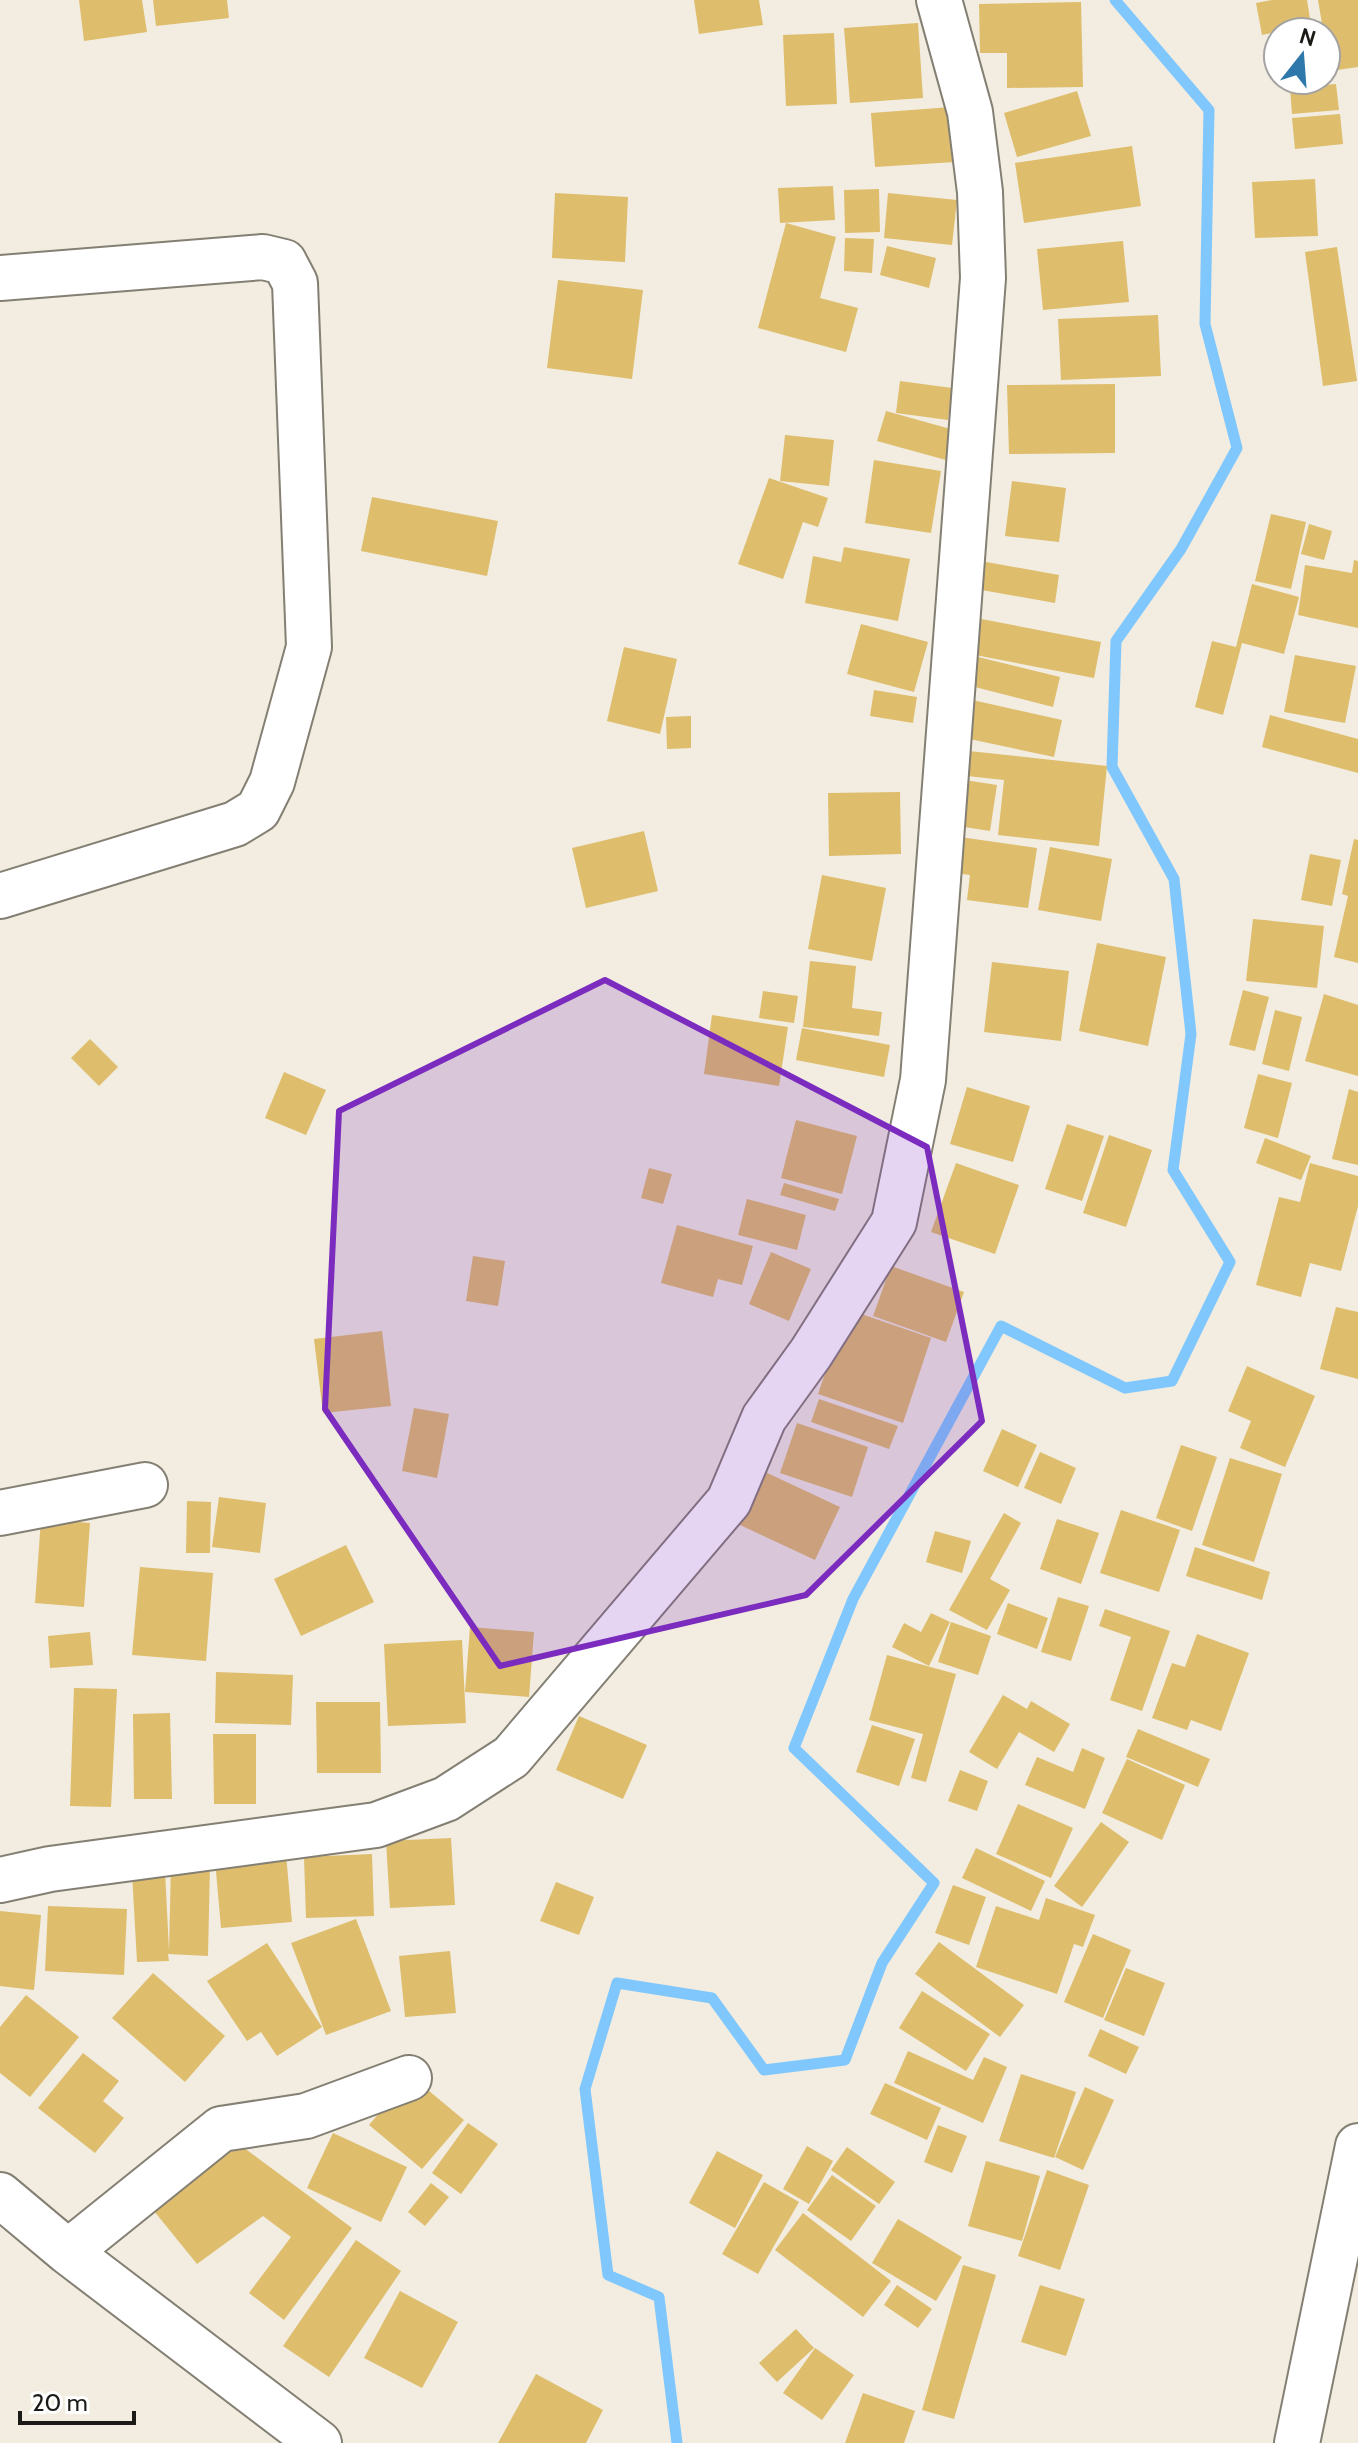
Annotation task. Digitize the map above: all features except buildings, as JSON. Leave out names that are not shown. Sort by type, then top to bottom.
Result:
[{"type":"street","points":[[0,1880],[50,1869],[376,1825],[446,1799],[511,1757],[729,1501],[764,1418],[811,1353],[894,1222],[923,1080],[983,278],[980,192],[970,112],[939,0]]},
{"type":"street","points":[[0,278],[263,257],[284,262],[295,283],[309,647],[272,782],[258,810],[235,824],[0,896]]},
{"type":"street","points":[[0,1513],[145,1485]]},
{"type":"street","points":[[68,2252],[221,2129],[306,2116],[409,2078]]},
{"type":"street","points":[[1297,2443],[1358,2146]]},
{"type":"street","points":[[0,2195],[68,2252],[319,2443]]},
{"type":"highlighted area","points":[[605,980],[927,1147],[982,1421],[806,1595],[500,1666],[325,1409],[339,1111]]},
{"type":"waterway","points":[[677,2443],[659,2297],[608,2275],[585,2089],[617,1983],[712,1998],[764,2070],[845,2060],[882,1963],[934,1883],[794,1748],[853,1599],[1001,1326],[1125,1388],[1172,1381],[1230,1262],[1173,1170],[1191,1034],[1174,879],[1112,767],[1116,641],[1181,549],[1237,448],[1205,324],[1209,110],[1115,0]]}]
